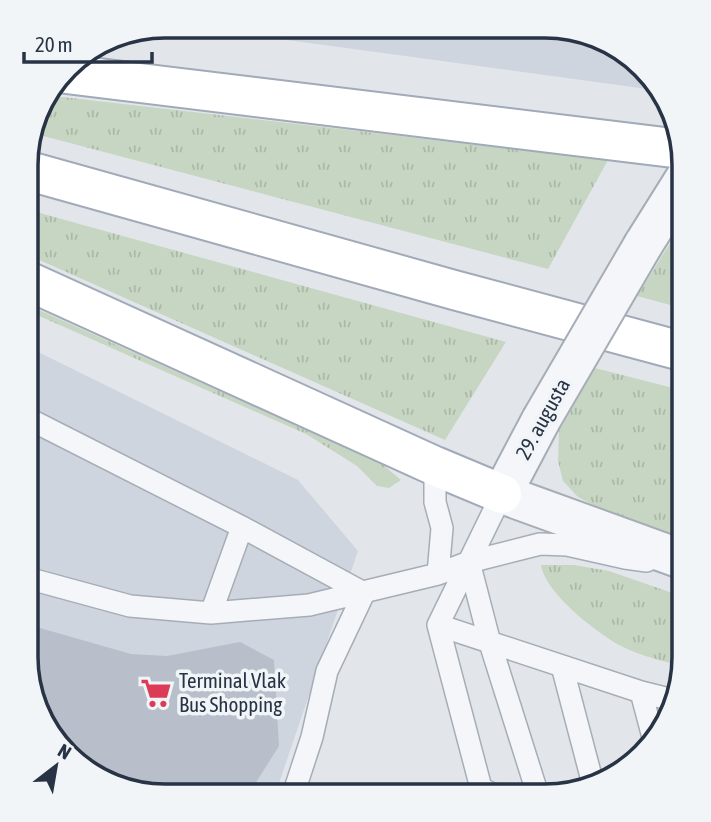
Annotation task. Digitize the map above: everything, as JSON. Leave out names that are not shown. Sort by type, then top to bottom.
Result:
[{"type":"main road","points":[[77,75],[671,148]]},
{"type":"main road","points":[[38,174],[672,349]]},
{"type":"main road","points":[[38,286],[502,494]]},
{"type":"street","name":"29. augusta","points":[[502,494],[541,420],[672,199]]},
{"type":"street","points":[[502,494],[672,555]]},
{"type":"lane","points":[[38,424],[365,593]]},
{"type":"lane","points":[[435,466],[435,502],[442,528],[438,574]]},
{"type":"lane","points":[[480,783],[438,625],[502,494]]},
{"type":"lane","points":[[211,613],[242,527]]},
{"type":"lane","points":[[38,581],[130,606],[211,613],[309,605],[438,574],[469,562],[540,544],[567,545],[649,561],[672,559]]},
{"type":"lane","points":[[469,562],[490,643],[534,783]]},
{"type":"lane","points":[[297,783],[312,737],[327,671],[365,593]]},
{"type":"lane","points":[[438,625],[666,698]]},
{"type":"lane","points":[[562,666],[591,775]]},
{"type":"lane","points":[[641,692],[650,728]]},
{"type":"shaded area","points":[[272,38],[562,40],[579,43],[609,55],[647,89]]},
{"type":"shaded area","points":[[38,352],[298,480],[358,551],[279,783],[157,783],[125,777],[91,759],[91,731],[66,731],[43,688],[40,673]]},
{"type":"green space","points":[[59,97],[608,160],[548,269],[42,136],[43,132]]},
{"type":"green space","points":[[38,213],[506,342],[445,440],[38,259]]},
{"type":"green space","points":[[672,240],[672,305],[637,296]]},
{"type":"green space","points":[[38,309],[382,464],[401,480],[389,488],[377,486],[357,466],[306,434],[38,315]]},
{"type":"green space","points":[[595,368],[672,388],[672,535],[578,497],[563,481],[558,461],[559,431]]},
{"type":"green space","points":[[541,565],[574,565],[609,571],[672,593],[672,664],[629,650],[599,632],[562,600],[545,576]]},
{"type":"building","name":"Terminal Vlak Bus Shopping","points":[[38,627],[131,654],[167,656],[240,642],[274,660],[279,746],[256,783],[141,781],[109,770],[91,759],[91,731],[63,731],[55,720],[43,690],[38,657]]},
{"type":"place","name":"Terminal Vlak Bus Shopping","points":[[156,693]]}]
